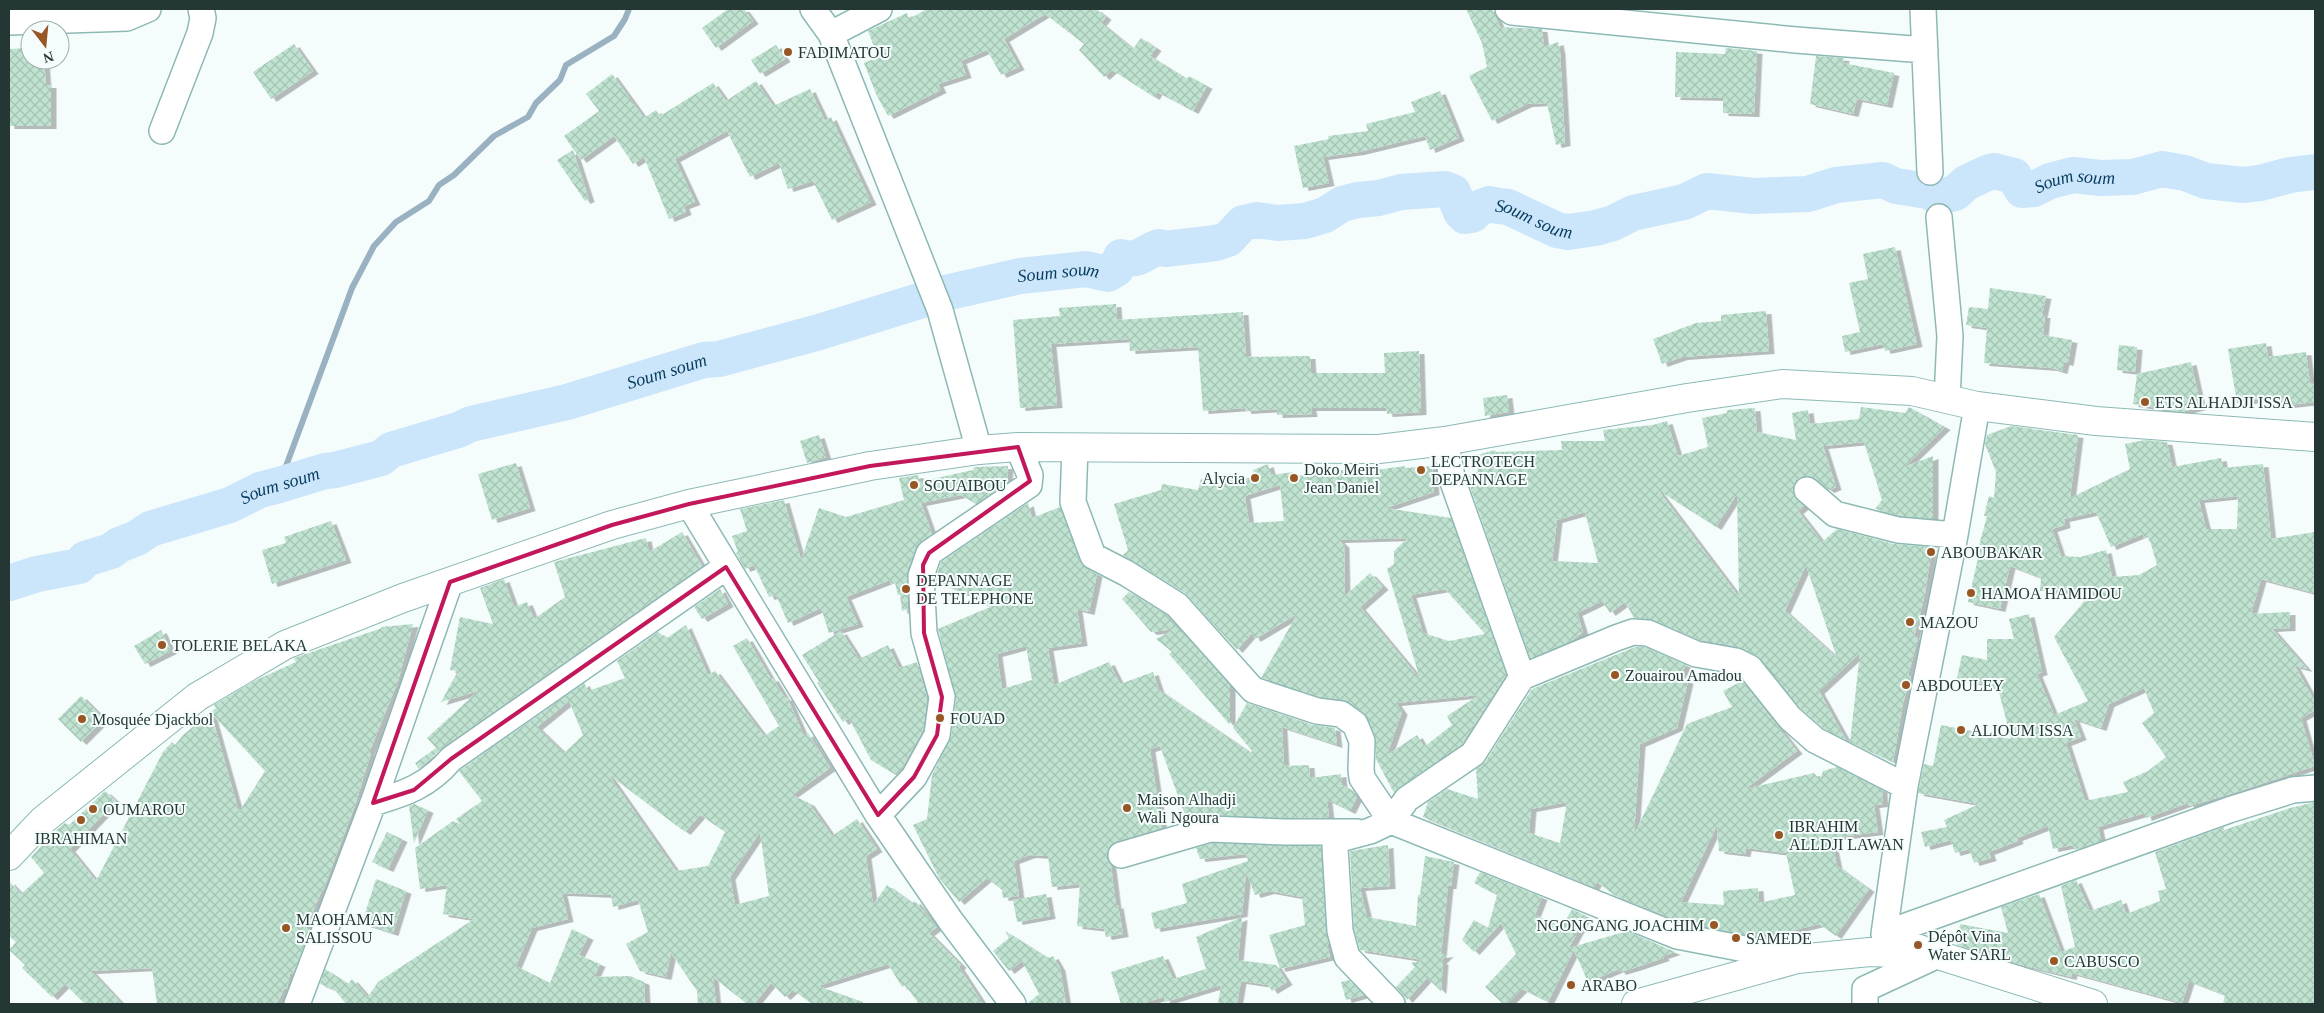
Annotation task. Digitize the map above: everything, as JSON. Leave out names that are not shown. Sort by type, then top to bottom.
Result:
[{"type":"main road","points":[[9,856],[42,821],[197,697],[285,645],[403,598],[612,525],[689,504],[870,466],[978,450],[1018,447],[1379,448],[1445,442],[1687,398],[1782,384],[1912,391],[1977,406],[2096,421],[2315,438]]},
{"type":"main road","points":[[1636,1004],[1798,959],[1870,952],[1938,955],[2093,1004]]},
{"type":"street","points":[[9,22],[127,18],[148,9]]},
{"type":"street","points":[[162,132],[200,33],[203,18],[201,9]]},
{"type":"street","points":[[813,9],[831,34],[940,310],[978,450]]},
{"type":"street","points":[[831,34],[879,9]]},
{"type":"street","points":[[1508,9],[1512,12],[1776,38],[1925,50]]},
{"type":"street","points":[[1923,9],[1930,172]]},
{"type":"street","points":[[1939,217],[1950,336],[1947,399]]},
{"type":"street","points":[[1884,934],[1905,786],[1955,535],[1977,406]]},
{"type":"street","points":[[1445,442],[1453,482],[1522,677]]},
{"type":"street","points":[[878,816],[914,777],[937,735],[942,697],[924,633],[921,576],[923,565],[928,553],[1029,485],[1030,475],[1018,447]]},
{"type":"street","points":[[1075,448],[1073,502],[1093,556],[1126,573],[1178,605],[1254,690],[1316,711],[1341,714],[1355,724],[1362,741],[1360,769],[1362,778],[1380,826]]},
{"type":"street","points":[[1807,490],[1836,514],[1898,530],[1955,535]]},
{"type":"street","points":[[689,504],[878,816],[950,920],[1013,1004]]},
{"type":"street","points":[[373,803],[414,790],[443,768],[451,759],[726,567]]},
{"type":"street","points":[[300,1002],[373,803],[450,582]]},
{"type":"street","points":[[1392,1004],[1347,957],[1340,931],[1335,847],[1340,840],[1380,826],[1408,799],[1472,754],[1522,677],[1633,632],[1648,633],[1696,654],[1736,661],[1750,668],[1790,718],[1815,740],[1905,786]]},
{"type":"street","points":[[1884,934],[2229,810],[2293,790],[2315,788]]},
{"type":"street","points":[[1121,855],[1210,829],[1285,832],[1380,826],[1677,936],[1798,959]]},
{"type":"street","points":[[1884,934],[1938,955]]},
{"type":"street","points":[[1865,1004],[1865,989],[1938,955]]},
{"type":"highlighted area","points":[[1018,447],[1030,481],[929,553],[923,565],[924,633],[942,697],[937,735],[914,777],[878,815],[726,567],[451,759],[414,790],[373,803],[450,582],[612,525],[689,504],[870,466]]},
{"type":"building","points":[[728,9],[744,9],[753,21],[716,48],[702,28]]},
{"type":"building","points":[[927,9],[1096,9],[1106,17],[1101,23],[1133,49],[1141,38],[1156,48],[1150,56],[1187,79],[1189,76],[1207,86],[1193,111],[1157,92],[1154,97],[1112,70],[1104,77],[1079,50],[1084,44],[1045,14],[1004,39],[1019,67],[1001,75],[987,50],[961,61],[966,75],[938,84],[941,90],[888,116],[876,94],[864,63],[878,57],[868,31],[907,13],[909,19]]},
{"type":"building","points":[[1466,9],[1492,9],[1500,27],[1542,29],[1544,47],[1558,42],[1565,143],[1556,145],[1547,103],[1527,104],[1492,121],[1469,76],[1487,67],[1482,43]]},
{"type":"building","points":[[294,44],[313,71],[271,99],[253,72]]},
{"type":"building","points":[[776,45],[785,59],[760,74],[751,60]]},
{"type":"building","points":[[20,48],[20,70],[45,70],[46,85],[51,85],[51,126],[9,126],[9,49]]},
{"type":"building","points":[[1726,48],[1757,51],[1754,114],[1723,113],[1723,98],[1675,97],[1676,52],[1725,54]]},
{"type":"building","points":[[1816,56],[1844,58],[1843,63],[1894,73],[1887,105],[1857,99],[1853,114],[1810,104]]},
{"type":"building","points":[[612,74],[644,118],[656,110],[660,116],[713,83],[726,101],[756,81],[773,106],[810,89],[825,121],[831,117],[871,202],[832,220],[813,181],[788,189],[779,163],[750,177],[727,131],[675,159],[695,202],[684,206],[686,212],[669,219],[644,157],[633,164],[614,136],[581,160],[564,136],[599,111],[586,94]]},
{"type":"building","points":[[1440,91],[1459,138],[1430,150],[1425,136],[1359,152],[1323,157],[1329,183],[1303,188],[1294,146],[1329,139],[1328,136],[1368,131],[1366,124],[1415,112],[1411,102]]},
{"type":"building","points":[[573,150],[589,199],[585,201],[557,160]]},
{"type":"building","points":[[1895,247],[1917,344],[1885,351],[1883,344],[1845,352],[1842,336],[1860,332],[1849,283],[1868,279],[1863,254]]},
{"type":"building","points":[[1990,288],[2046,296],[2042,315],[2045,315],[2043,335],[2072,340],[2068,363],[2064,362],[2062,371],[2052,368],[1984,363],[1987,328],[1966,325],[1969,307],[1988,309]]},
{"type":"building","points":[[1116,304],[1117,320],[1243,312],[1246,357],[1310,356],[1311,373],[1385,373],[1384,353],[1419,351],[1421,412],[1387,414],[1386,408],[1311,408],[1312,414],[1277,415],[1277,409],[1246,411],[1245,408],[1203,411],[1198,347],[1130,351],[1129,339],[1051,344],[1057,405],[1020,408],[1013,320],[1060,316],[1059,308]]},
{"type":"building","points":[[1766,311],[1769,351],[1682,357],[1662,364],[1653,339],[1696,323],[1721,321],[1721,315]]},
{"type":"building","points":[[2266,343],[2268,357],[2306,352],[2310,384],[2315,383],[2315,402],[2280,406],[2279,396],[2237,403],[2228,349]]},
{"type":"building","points":[[2119,345],[2137,347],[2135,372],[2117,370]]},
{"type":"building","points":[[2191,362],[2201,407],[2181,412],[2133,404],[2137,374]]},
{"type":"building","points":[[1507,395],[1509,412],[1485,416],[1483,398]]},
{"type":"building","points":[[1861,407],[1905,413],[1909,407],[1945,427],[1904,467],[1933,456],[1933,519],[1900,516],[1875,509],[1882,500],[1864,442],[1823,446],[1836,487],[1829,490],[1809,476],[1803,476],[1796,480],[1793,488],[1794,495],[1804,506],[1798,511],[1822,542],[1837,529],[1894,544],[1932,547],[1925,594],[1914,637],[1918,638],[1908,676],[1911,677],[1903,703],[1893,762],[1850,742],[1860,653],[1819,691],[1846,740],[1823,728],[1800,708],[1756,655],[1738,647],[1700,640],[1653,620],[1634,618],[1625,602],[1610,613],[1602,601],[1577,613],[1583,632],[1571,641],[1530,658],[1466,476],[1478,472],[1474,456],[1495,450],[1496,452],[1562,450],[1561,441],[1605,441],[1603,430],[1653,425],[1667,421],[1678,456],[1708,447],[1702,418],[1727,413],[1727,410],[1755,408],[1757,432],[1796,440],[1792,413],[1808,410],[1810,424],[1859,419]],"holes":[[[1658,490],[1716,527],[1737,494],[1739,597]],[[1585,512],[1598,563],[1552,561],[1557,520]],[[1806,565],[1837,658],[1785,611]]]},
{"type":"building","points":[[2011,426],[2078,435],[2070,498],[2130,469],[2125,444],[2145,440],[2167,442],[2172,467],[2221,458],[2223,468],[2263,464],[2271,539],[2315,532],[2314,593],[2261,579],[2251,614],[2290,612],[2290,628],[2272,629],[2307,669],[2295,666],[2315,702],[2315,710],[2301,718],[2315,766],[2189,806],[2188,803],[2146,818],[2145,813],[2098,827],[2101,841],[2075,850],[2073,845],[2053,849],[2048,826],[2017,838],[2018,841],[1989,852],[1991,858],[1974,863],[1969,849],[1955,853],[1951,840],[1925,847],[1921,832],[1947,827],[1944,820],[1979,804],[1918,793],[1924,764],[1933,766],[1941,725],[2011,739],[1998,688],[1957,678],[1962,655],[1987,660],[1987,639],[2014,639],[2009,619],[2029,614],[2042,672],[2037,674],[2054,715],[2088,701],[2054,637],[2093,591],[2040,591],[2041,578],[2010,566],[2000,609],[1968,602],[1979,554],[1977,553],[1987,516],[1984,516],[1989,496],[1994,498],[1996,472],[1985,444],[1987,435]],"holes":[[[2238,496],[2237,529],[2206,529],[2199,500]],[[2096,512],[2111,547],[2143,534],[2144,539],[2149,537],[2157,565],[2139,575],[2112,577],[2106,550],[2080,557],[2061,556],[2052,529],[2065,525],[2064,519]],[[2144,688],[2154,713],[2142,723],[2166,757],[2148,771],[2123,782],[2128,792],[2085,801],[2066,743],[2081,737],[2074,719],[2101,728],[2109,704]]]},
{"type":"building","points":[[819,435],[826,457],[807,463],[800,441]]},
{"type":"building","points":[[516,463],[530,508],[492,520],[478,474]]},
{"type":"building","points":[[1268,464],[1271,475],[1294,472],[1295,476],[1366,467],[1368,471],[1405,466],[1405,468],[1432,466],[1434,492],[1386,508],[1451,518],[1506,675],[1462,744],[1394,793],[1376,759],[1375,736],[1363,712],[1343,700],[1320,697],[1261,678],[1297,614],[1255,639],[1252,633],[1237,650],[1185,593],[1123,555],[1128,550],[1114,504],[1161,490],[1162,484],[1198,490],[1201,479],[1212,483],[1255,477],[1253,470]],"holes":[[[1280,485],[1284,521],[1249,523],[1245,496]],[[1408,538],[1394,551],[1394,564],[1387,569],[1420,679],[1360,607],[1383,587],[1370,573],[1345,596],[1344,545],[1339,540]],[[1445,589],[1485,634],[1449,641],[1423,633],[1411,595]],[[1479,695],[1447,716],[1452,725],[1424,747],[1417,735],[1387,755],[1402,712],[1396,703]]]},
{"type":"building","points":[[1008,466],[1007,482],[976,504],[961,495],[921,503],[932,534],[916,548],[907,571],[908,609],[902,611],[900,595],[898,595],[895,583],[891,584],[890,580],[846,597],[858,624],[829,633],[821,608],[788,623],[776,595],[769,597],[754,565],[745,569],[736,553],[738,552],[732,536],[747,531],[740,509],[784,500],[801,560],[819,508],[846,517],[904,500],[899,478],[918,475],[919,482],[973,470],[974,467]]},
{"type":"building","points":[[1028,503],[1032,518],[1060,507],[1080,561],[1086,569],[1097,574],[1089,612],[1077,609],[1082,643],[1048,648],[1054,685],[1109,662],[1120,684],[1153,672],[1159,690],[1251,753],[1252,751],[1233,728],[1247,703],[1313,725],[1335,728],[1337,745],[1282,727],[1284,766],[1309,765],[1310,778],[1341,774],[1342,785],[1354,791],[1357,797],[1350,811],[1327,800],[1329,817],[1285,818],[1211,815],[1187,821],[1160,746],[1150,749],[1162,828],[1117,841],[1110,845],[1107,852],[1107,859],[1111,866],[1116,906],[1118,905],[1123,934],[1106,937],[1104,929],[1077,926],[1080,884],[1052,887],[1048,856],[1030,855],[1014,861],[1019,896],[1003,898],[1002,890],[987,878],[959,902],[939,878],[913,825],[927,819],[932,775],[951,737],[956,699],[938,629],[990,607],[973,598],[970,591],[963,593],[936,581],[941,562]],"holes":[[[1026,646],[1032,680],[1002,689],[997,654]]]},
{"type":"building","points":[[331,521],[346,560],[272,584],[262,550],[286,543],[284,537]]},
{"type":"building","points":[[682,532],[702,566],[443,747],[419,769],[415,763],[436,748],[427,738],[478,691],[441,702],[458,671],[450,670],[460,617],[493,624],[480,588],[504,579],[514,607],[527,602],[534,619],[565,597],[554,562],[646,538],[649,552]]},
{"type":"building","points":[[720,589],[728,604],[702,619],[694,607]]},
{"type":"building","points":[[1129,592],[1168,616],[1230,686],[1230,725],[1169,654],[1172,652],[1156,639],[1175,629],[1151,632],[1122,599]]},
{"type":"building","points":[[413,624],[398,681],[369,753],[371,753],[355,805],[323,890],[306,928],[310,930],[293,974],[290,973],[287,989],[284,989],[277,1004],[157,1004],[152,968],[91,971],[122,1004],[85,1004],[65,984],[52,997],[22,968],[25,965],[9,950],[16,942],[9,936],[9,881],[21,894],[44,873],[31,857],[53,833],[65,823],[69,825],[105,791],[116,801],[70,849],[96,881],[163,752],[172,742],[175,745],[183,735],[216,708],[214,705],[254,681],[296,662],[294,658],[381,627]],"holes":[[[211,713],[265,771],[239,812]]]},
{"type":"building","points":[[686,625],[708,675],[715,671],[764,736],[779,726],[733,646],[747,638],[771,679],[773,678],[785,698],[787,697],[804,736],[808,733],[830,768],[792,795],[809,803],[832,836],[857,819],[877,849],[866,856],[873,905],[887,885],[912,903],[915,901],[937,927],[929,933],[961,965],[959,967],[983,1004],[919,1004],[905,985],[902,987],[888,964],[818,986],[863,1002],[862,1004],[812,1004],[793,990],[785,997],[771,983],[754,1004],[747,1004],[713,977],[716,1004],[698,1004],[697,991],[671,953],[666,977],[640,971],[626,944],[648,932],[638,900],[613,907],[611,895],[562,893],[568,919],[532,928],[516,966],[550,983],[572,929],[588,937],[579,955],[600,964],[594,977],[630,976],[644,982],[645,1003],[346,1004],[335,990],[320,984],[325,969],[348,984],[352,979],[368,997],[378,982],[474,919],[443,914],[447,885],[420,889],[415,848],[453,821],[460,824],[456,819],[482,801],[459,771],[584,683],[588,691],[625,678],[617,661],[658,632],[667,638]],"holes":[[[569,701],[583,735],[564,753],[537,727]],[[608,774],[685,832],[700,815],[725,832],[708,866],[676,871]],[[760,832],[769,896],[735,905],[730,877]]]},
{"type":"building","points":[[161,630],[171,651],[145,664],[134,646]]},
{"type":"building","points":[[841,631],[859,659],[888,645],[899,668],[917,662],[927,698],[923,730],[902,768],[896,775],[871,760],[849,718],[843,722],[817,683],[819,682],[802,655]]},
{"type":"building","points":[[1635,647],[1645,647],[1686,665],[1679,677],[1688,681],[1677,728],[1640,744],[1634,835],[1687,724],[1732,707],[1723,691],[1742,681],[1797,751],[1745,789],[1814,773],[1820,780],[1823,771],[1837,767],[1882,790],[1883,804],[1874,805],[1878,832],[1831,838],[1837,866],[1869,889],[1836,936],[1819,924],[1762,938],[1681,922],[1614,895],[1597,882],[1594,887],[1423,817],[1428,802],[1447,789],[1478,799],[1476,769],[1485,762],[1532,689]],"holes":[[[1567,802],[1560,843],[1529,833],[1531,809]],[[1717,825],[1719,851],[1745,854],[1746,848],[1786,853],[1795,895],[1759,903],[1758,888],[1723,891],[1724,905],[1681,902]]]},
{"type":"building","points":[[81,696],[104,719],[81,742],[58,719]]},
{"type":"building","points":[[2315,802],[2315,1004],[2223,1004],[2225,995],[2189,981],[2182,1003],[2072,973],[2071,977],[2018,964],[1957,945],[1960,924],[2008,933],[2001,907],[2039,894],[2061,952],[2075,947],[2061,886],[2076,880],[2090,911],[2121,900],[2126,914],[2160,901],[2158,891],[2166,889],[2155,852],[2224,827],[2224,830],[2290,808]]},
{"type":"building","points":[[414,804],[428,810],[414,843],[409,806]]},
{"type":"building","points":[[387,832],[402,839],[388,869],[372,862]]},
{"type":"building","points":[[1212,843],[1321,846],[1326,932],[1330,957],[1280,969],[1269,935],[1305,925],[1302,897],[1269,891],[1255,895],[1246,872],[1242,914],[1155,929],[1151,913],[1187,903],[1182,884],[1248,861],[1246,854],[1200,859],[1196,848]]},
{"type":"building","points":[[1388,845],[1390,886],[1360,888],[1367,917],[1416,926],[1418,895],[1420,895],[1425,856],[1454,862],[1451,886],[1448,886],[1441,955],[1448,954],[1441,961],[1443,962],[1441,991],[1427,978],[1407,1000],[1396,987],[1415,967],[1411,963],[1423,960],[1360,950],[1354,929],[1350,851]]},
{"type":"building","points":[[1480,872],[1542,897],[1535,915],[1562,927],[1572,909],[1586,916],[1569,948],[1627,931],[1675,952],[1663,956],[1664,958],[1634,968],[1620,972],[1619,969],[1588,982],[1574,950],[1548,1002],[1522,989],[1507,1004],[1503,1004],[1485,987],[1516,954],[1501,923],[1474,952],[1462,940],[1474,920],[1488,928],[1497,895],[1474,883]]},
{"type":"building","points":[[376,879],[406,891],[393,933],[362,923]]},
{"type":"building","points":[[1046,894],[1050,916],[1017,922],[1013,900]]},
{"type":"building","points":[[1242,917],[1238,960],[1276,965],[1287,982],[1272,991],[1268,985],[1241,981],[1237,1004],[1218,1004],[1221,985],[1165,1002],[1164,997],[1140,1004],[1121,1004],[1111,972],[1163,956],[1173,979],[1206,969],[1196,937]]},
{"type":"building","points":[[1005,931],[1048,958],[1053,956],[1060,968],[1066,1004],[1027,1004],[1039,994],[1022,961],[1009,971],[993,951],[1009,938]]},
{"type":"building","points":[[1349,980],[1364,995],[1346,1000],[1341,982]]},
{"type":"waterway","points":[[279,485],[352,288],[374,246],[396,222],[429,201],[439,185],[454,175],[494,136],[528,117],[536,103],[560,80],[566,65],[614,36],[629,9]]},
{"type":"waterway","name":"Soum soum","points":[[9,583],[37,574],[79,566],[85,559],[111,551],[150,529],[230,505],[260,490],[325,471],[381,458],[391,450],[458,430],[471,424],[567,402],[704,360],[719,359],[816,333],[945,293],[1020,276],[1086,269],[1108,274],[1116,269],[1121,257],[1138,257],[1159,247],[1165,249],[1216,243],[1228,239],[1243,223],[1257,220],[1278,223],[1305,221],[1325,215],[1342,204],[1401,192],[1445,189],[1453,192],[1461,212],[1465,216],[1472,215],[1481,207],[1489,204],[1508,207],[1557,230],[1568,232],[1596,228],[1613,223],[1633,213],[1684,202],[1707,191],[1753,196],[1808,194],[1836,185],[1883,180],[1896,186],[1927,191],[1937,196],[1943,196],[1955,193],[1966,183],[1994,171],[2014,176],[2022,190],[2034,189],[2050,181],[2073,175],[2101,178],[2133,177],[2162,169],[2185,173],[2206,181],[2243,185],[2315,172]]},
{"type":"place","name":"FADIMATOU","points":[[788,52]]},
{"type":"place","name":"ETS ALHADJI ISSA","points":[[2145,402]]},
{"type":"place","name":"LECTROTECH DEPANNAGE","points":[[1421,470]]},
{"type":"place","name":"Alycia","points":[[1255,478]]},
{"type":"place","name":"Doko Meiri Jean Daniel","points":[[1294,478]]},
{"type":"place","name":"SOUAIBOU","points":[[914,485]]},
{"type":"place","name":"ABOUBAKAR","points":[[1931,552]]},
{"type":"place","name":"DEPANNAGE DE TELEPHONE","points":[[906,589]]},
{"type":"place","name":"HAMOA HAMIDOU","points":[[1971,593]]},
{"type":"place","name":"MAZOU","points":[[1910,622]]},
{"type":"place","name":"TOLERIE BELAKA","points":[[162,645]]},
{"type":"place","name":"Zouairou Amadou","points":[[1615,675]]},
{"type":"place","name":"ABDOULEY","points":[[1906,685]]},
{"type":"place","name":"FOUAD","points":[[940,718]]},
{"type":"place","name":"Mosquée Djackbol","points":[[82,719]]},
{"type":"place","name":"ALIOUM ISSA","points":[[1961,730]]},
{"type":"place","name":"Maison Alhadji Wali Ngoura","points":[[1127,808]]},
{"type":"place","name":"OUMAROU","points":[[93,809]]},
{"type":"place","name":"IBRAHIMAN","points":[[81,820]]},
{"type":"place","name":"IBRAHIM ALLDJI LAWAN","points":[[1779,835]]},
{"type":"place","name":"NGONGANG JOACHIM","points":[[1714,925]]},
{"type":"place","name":"MAOHAMAN SALISSOU","points":[[286,928]]},
{"type":"place","name":"SAMEDE","points":[[1736,938]]},
{"type":"place","name":"Dépôt Vina Water SARL","points":[[1918,945]]},
{"type":"place","name":"CABUSCO","points":[[2054,961]]},
{"type":"place","name":"ARABO","points":[[1571,985]]}]
